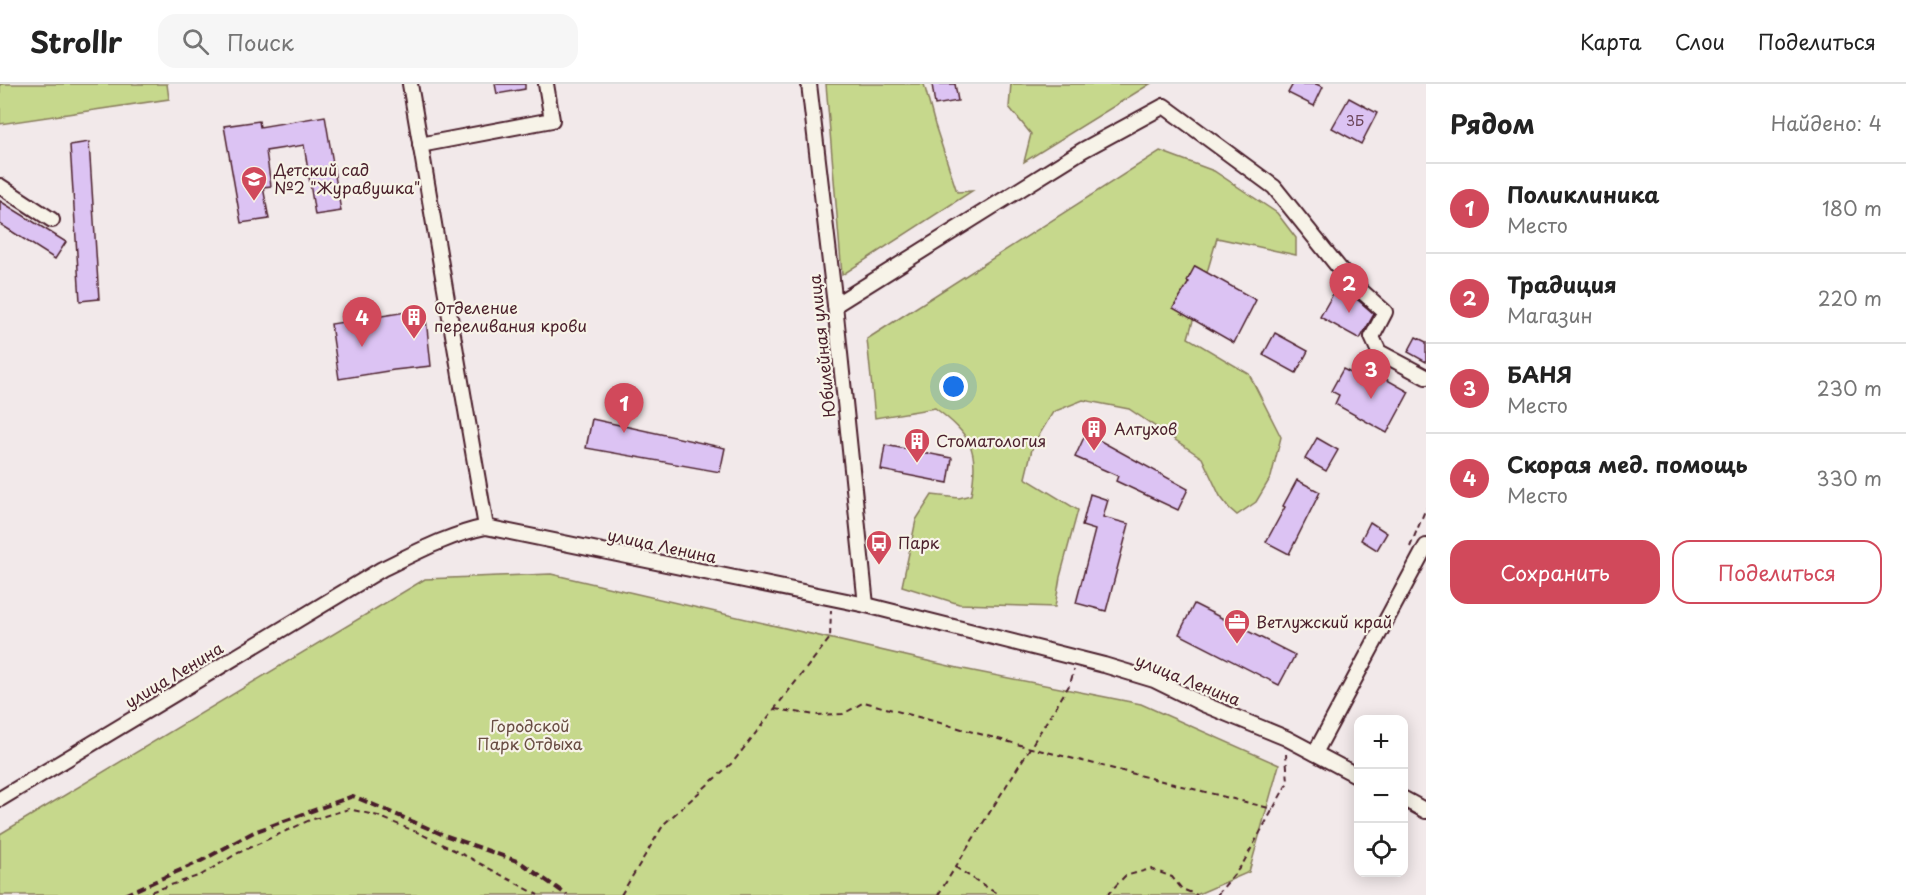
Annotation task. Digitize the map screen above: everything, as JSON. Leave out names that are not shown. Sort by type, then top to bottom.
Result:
[{"type":"street","points":[[410,84],[486,527]]},
{"type":"street","points":[[420,145],[552,120],[546,84]]},
{"type":"street","name":"Юбилейная улица","points":[[808,84],[835,305],[866,605]]},
{"type":"street","points":[[835,305],[1083,150],[1164,106],[1275,187],[1348,279],[1385,312],[1372,337],[1379,352],[1426,377]]},
{"type":"street","points":[[0,186],[52,220]]},
{"type":"street","name":"улица Ленина","points":[[0,799],[382,569],[441,542],[471,530],[486,527],[866,605],[1154,680],[1203,704],[1286,738],[1354,773]]},
{"type":"street","points":[[1315,753],[1426,546]]},
{"type":"street","points":[[1408,801],[1426,811]]},
{"type":"path","points":[[621,895],[664,824],[733,762],[830,638],[832,598]]},
{"type":"path","points":[[938,895],[1070,684],[1077,659]]},
{"type":"path","points":[[775,709],[816,715],[843,714],[864,702],[1031,748],[1273,809]]},
{"type":"path","points":[[1217,895],[1242,865],[1288,782],[1286,738]]},
{"type":"path","points":[[141,895],[201,875],[238,853],[310,820],[349,809],[378,816],[419,833],[538,895]]},
{"type":"path","points":[[955,867],[999,895]]},
{"type":"path","points":[[1107,895],[1125,876],[1151,869],[1172,877],[1182,889],[1197,895]]},
{"type":"green space","points":[[0,84],[167,84],[169,99],[0,124]]},
{"type":"green space","points":[[826,84],[924,84],[957,192],[972,191],[842,275]]},
{"type":"green space","points":[[1011,84],[1150,84],[1024,162],[1031,134],[1009,107]]},
{"type":"green space","points":[[1160,151],[1214,171],[1277,213],[1296,238],[1296,255],[1217,238],[1188,338],[1249,374],[1281,437],[1271,477],[1256,502],[1237,515],[1220,496],[1202,458],[1129,409],[1083,400],[1053,412],[1033,445],[1025,478],[1078,510],[1060,577],[1055,607],[959,604],[902,586],[916,520],[932,495],[959,498],[971,495],[973,455],[965,436],[935,408],[875,418],[867,339]]},
{"type":"green space","name":"Городской Парк Отдыха","points":[[551,574],[958,668],[1141,704],[1279,765],[1249,872],[1196,895],[0,895],[0,834],[425,579]]},
{"type":"building","points":[[495,84],[525,84],[525,89],[497,94]]},
{"type":"building","points":[[932,84],[955,84],[958,101],[935,105]]},
{"type":"building","points":[[1293,84],[1316,84],[1323,87],[1314,106],[1288,93]]},
{"type":"building","points":[[1349,98],[1377,113],[1361,144],[1332,128]]},
{"type":"building","points":[[325,116],[341,211],[315,215],[304,145],[266,151],[271,186],[263,187],[269,219],[241,223],[224,126],[259,121],[260,127]]},
{"type":"building","points":[[89,142],[99,299],[80,301],[70,145]]},
{"type":"building","points":[[0,201],[66,242],[55,259],[0,224]]},
{"type":"building","points":[[1195,266],[1256,300],[1234,343],[1173,308],[1189,282],[1187,281]]},
{"type":"building","points":[[1337,287],[1351,294],[1374,314],[1360,339],[1320,317]]},
{"type":"building","points":[[425,309],[431,366],[339,379],[331,324]]},
{"type":"building","points":[[1275,333],[1308,351],[1296,373],[1263,355]]},
{"type":"building","points":[[1416,337],[1426,342],[1426,362],[1408,352]]},
{"type":"building","points":[[1357,363],[1409,392],[1387,433],[1335,404],[1339,395],[1331,391],[1343,369],[1351,373]]},
{"type":"building","points":[[592,419],[725,448],[720,472],[586,448]]},
{"type":"building","points":[[1086,433],[1188,489],[1178,510],[1116,481],[1118,476],[1075,457]]},
{"type":"building","points":[[1317,438],[1338,450],[1326,471],[1305,459]]},
{"type":"building","name":"Стоматология","points":[[885,445],[952,458],[948,483],[881,470]]},
{"type":"building","points":[[1297,480],[1320,492],[1289,554],[1266,542]]},
{"type":"building","points":[[1090,494],[1108,500],[1103,517],[1129,524],[1106,611],[1076,603],[1095,530],[1082,526]]},
{"type":"building","points":[[1370,522],[1387,533],[1377,550],[1361,540]]},
{"type":"building","name":"Ветлужский край","points":[[1194,604],[1295,655],[1279,685],[1179,634]]},
{"type":"railway","points":[[124,895],[201,861],[254,832],[353,796],[444,835],[520,862],[567,895]]},
{"type":"place","name":"Детский сад №2 \"Журавушка\"","points":[[254,202]]},
{"type":"place","name":"Традиция","points":[[1349,313]]},
{"type":"place","name":"Отделение переливания крови","points":[[414,340]]},
{"type":"place","name":"Скорая мед. помощь","points":[[362,347]]},
{"type":"place","name":"БАНЯ","points":[[1371,399]]},
{"type":"place","name":"Поликлиника","points":[[624,433]]},
{"type":"place","name":"Алтухов","points":[[1094,452]]},
{"type":"place","name":"Стоматология","points":[[917,464]]},
{"type":"place","name":"Парк","points":[[879,566]]},
{"type":"place","name":"Ветлужский край","points":[[1237,645]]}]
